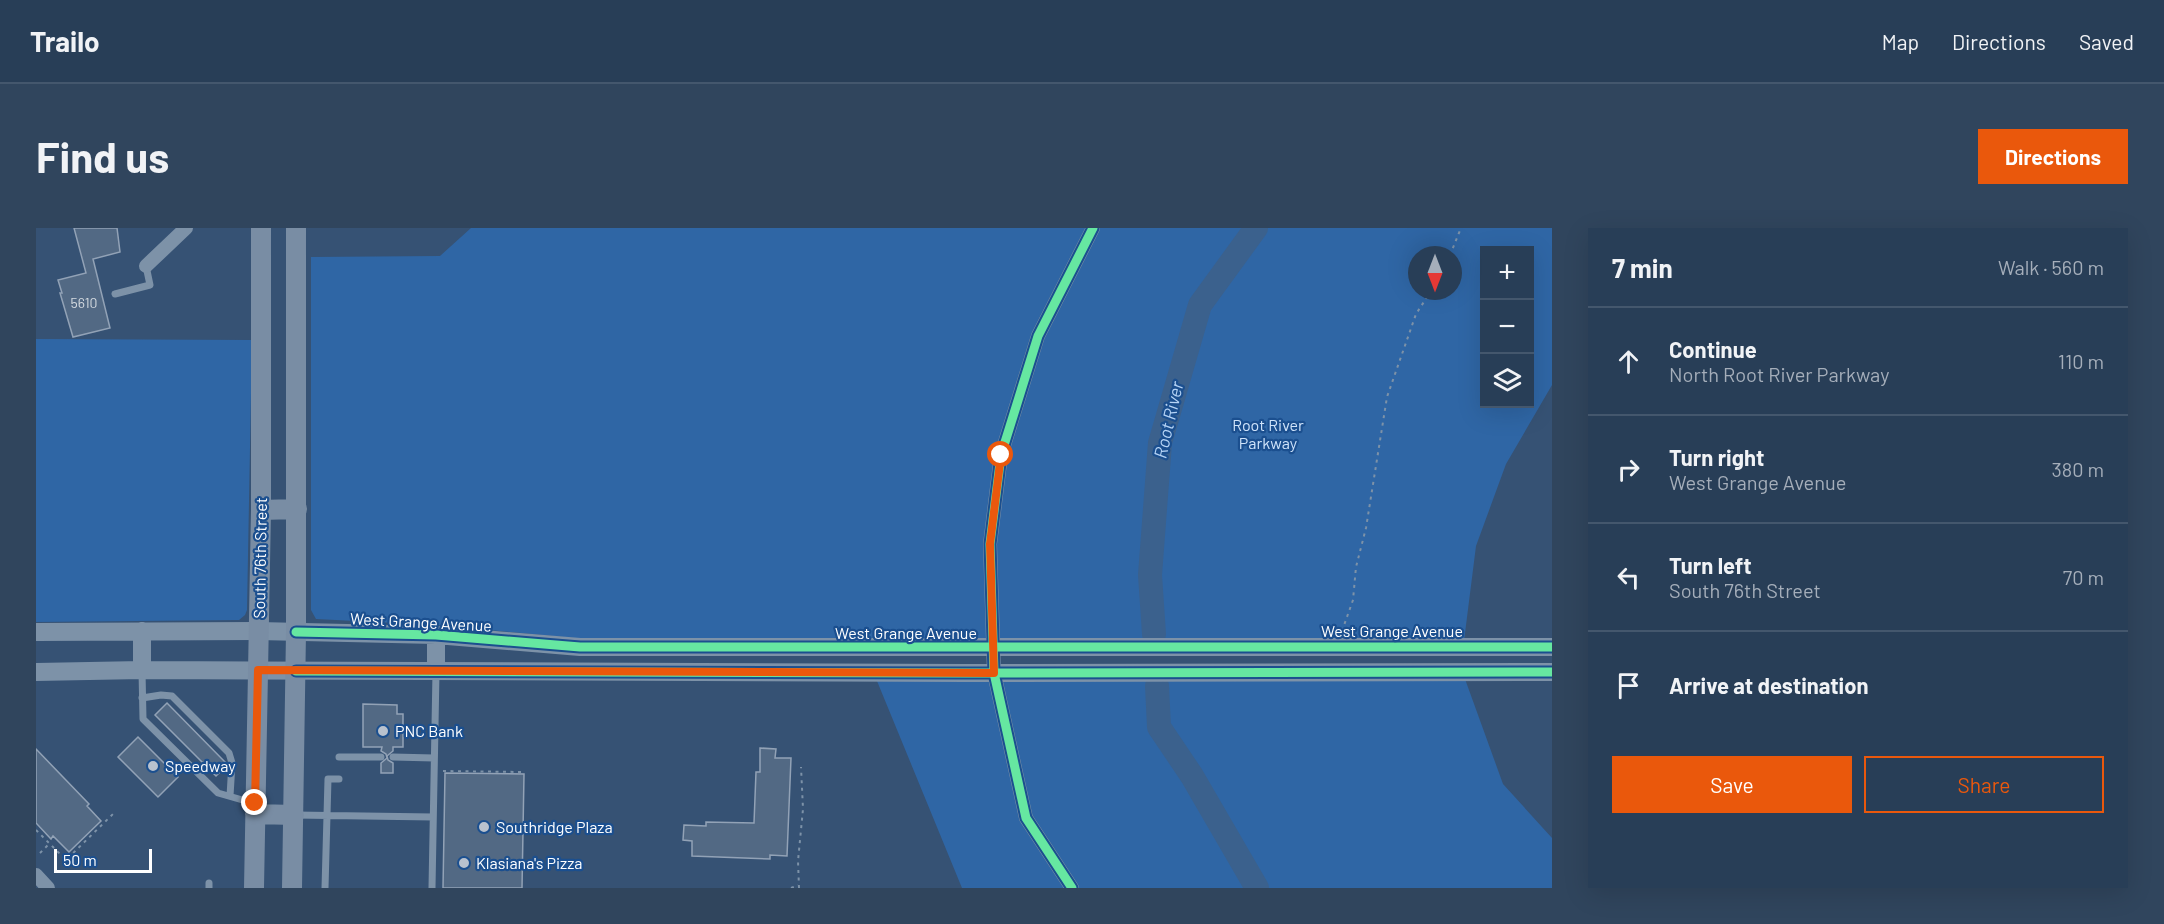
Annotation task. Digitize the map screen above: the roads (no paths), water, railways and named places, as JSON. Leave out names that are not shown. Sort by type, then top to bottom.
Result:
[{"type":"main road","name":"South 76th Street","points":[[254,888],[261,510],[261,228]]},
{"type":"main road","points":[[292,888],[297,509],[296,228]]},
{"type":"main road","points":[[261,510],[297,509]]},
{"type":"main road","points":[[255,809],[294,815]]},
{"type":"street","points":[[146,266],[186,228]]},
{"type":"street","points":[[1072,888],[1026,818],[994,673],[990,544],[1001,455],[1038,336],[1094,228]]},
{"type":"street","points":[[142,631],[142,670]]},
{"type":"street","name":"West Grange Avenue","points":[[36,632],[258,631],[436,635],[580,647],[1552,646]]},
{"type":"street","points":[[436,635],[436,671]]},
{"type":"street","points":[[1159,648],[1159,673]]},
{"type":"street","points":[[36,672],[142,670],[1552,672]]},
{"type":"street","points":[[36,875],[48,888]]},
{"type":"lane","points":[[115,294],[150,285],[146,266]]},
{"type":"lane","points":[[142,670],[143,719],[218,794],[230,796],[255,809]]},
{"type":"lane","points":[[432,888],[436,671]]},
{"type":"lane","points":[[142,698],[172,696],[229,753],[232,764],[230,796]]},
{"type":"lane","points":[[339,757],[381,757]]},
{"type":"lane","points":[[393,757],[434,758]]},
{"type":"lane","points":[[325,888],[328,779],[339,779]]},
{"type":"lane","points":[[294,815],[433,817]]},
{"type":"waterway","name":"Root River","points":[[1154,634],[1150,575],[1160,443],[1200,305],[1256,228]]},
{"type":"waterway","name":"Root River","points":[[1157,686],[1159,727],[1192,776],[1257,888]]},
{"type":"place","name":"PNC Bank","points":[[383,731]]},
{"type":"place","name":"Speedway","points":[[153,766]]},
{"type":"place","name":"Southridge Plaza","points":[[484,827]]},
{"type":"place","name":"Klasiana's Pizza","points":[[464,863]]},
{"type":"park label","name":"Root River Parkway","points":[[1268,434]]}]
